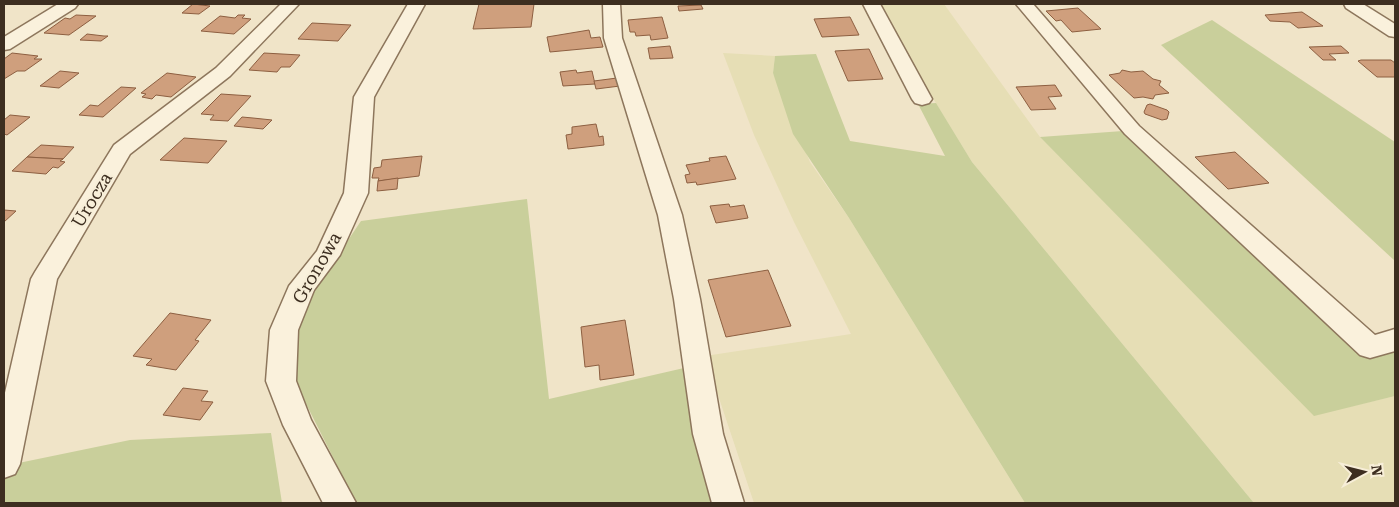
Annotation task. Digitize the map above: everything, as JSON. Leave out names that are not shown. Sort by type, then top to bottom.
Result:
[{"type":"street","points":[[4,45],[69,4]]},
{"type":"street","name":"Urocza","points":[[4,464],[44,279],[122,150],[223,72],[290,4]]},
{"type":"street","name":"Gronowa","points":[[340,503],[298,425],[281,381],[284,330],[302,286],[327,255],[356,193],[364,97],[416,4]]},
{"type":"street","points":[[610,4],[613,38],[670,215],[687,299],[708,434],[728,503]]},
{"type":"street","points":[[871,4],[922,98]]},
{"type":"street","points":[[1024,4],[1132,130],[1370,347],[1395,340]]},
{"type":"street","points":[[1352,4],[1395,32]]},
{"type":"shaded area","points":[[875,4],[944,4],[1040,137],[1314,415],[1395,396],[1395,503],[1254,503],[972,162]]},
{"type":"shaded area","points":[[723,53],[775,56],[773,73],[810,162],[849,218],[1025,503],[754,503],[705,356],[851,334],[794,222],[754,135]]},
{"type":"green space","points":[[1212,20],[1395,142],[1395,261],[1161,45]]},
{"type":"green space","points":[[816,54],[850,141],[945,156],[918,104],[936,103],[972,162],[1254,503],[1025,503],[849,218],[793,134],[773,73],[775,56]]},
{"type":"green space","points":[[1123,131],[1373,358],[1395,352],[1395,396],[1314,416],[1040,137]]},
{"type":"green space","points":[[527,199],[549,399],[684,368],[718,503],[347,503],[347,485],[292,376],[298,323],[311,289],[336,258],[361,221]]},
{"type":"green space","points":[[271,433],[282,503],[4,503],[4,466],[130,440]]},
{"type":"building","points":[[193,4],[210,6],[199,14],[182,13]]},
{"type":"building","points":[[479,4],[534,4],[531,27],[473,29]]},
{"type":"building","points":[[701,5],[703,9],[679,11],[678,6]]},
{"type":"building","points":[[1078,8],[1101,29],[1072,32],[1061,20],[1056,21],[1046,11]]},
{"type":"building","points":[[1302,12],[1323,26],[1298,28],[1290,22],[1270,21],[1265,15]]},
{"type":"building","points":[[76,15],[96,16],[69,35],[44,33],[65,18],[70,19]]},
{"type":"building","points":[[238,15],[245,15],[242,18],[251,19],[234,34],[201,31],[220,16],[235,18]]},
{"type":"building","points":[[662,17],[668,38],[651,40],[650,35],[636,36],[635,32],[630,32],[628,20]]},
{"type":"building","points":[[850,17],[859,35],[822,37],[814,19]]},
{"type":"building","points":[[312,23],[351,25],[338,41],[298,39]]},
{"type":"building","points":[[589,30],[591,38],[600,37],[603,47],[550,52],[547,37]]},
{"type":"building","points":[[87,34],[108,36],[101,41],[80,40]]},
{"type":"building","points":[[670,46],[673,58],[650,59],[648,48]]},
{"type":"building","points":[[1341,46],[1349,53],[1329,54],[1336,60],[1323,60],[1309,47]]},
{"type":"building","points":[[869,49],[883,79],[848,81],[835,51]]},
{"type":"building","points":[[12,53],[38,56],[34,59],[42,59],[25,71],[17,71],[4,79],[4,59]]},
{"type":"building","points":[[264,53],[300,55],[290,67],[281,67],[277,72],[249,70]]},
{"type":"building","points":[[1391,60],[1395,63],[1395,77],[1377,77],[1358,61]]},
{"type":"building","points":[[576,70],[577,73],[592,71],[595,84],[563,86],[560,72]]},
{"type":"building","points":[[1122,70],[1131,72],[1143,71],[1153,79],[1161,81],[1159,85],[1169,93],[1155,95],[1153,99],[1134,98],[1109,75],[1120,73]]},
{"type":"building","points":[[60,71],[79,73],[59,88],[40,86]]},
{"type":"building","points":[[167,73],[196,77],[171,97],[156,95],[152,99],[142,97],[146,94],[141,93]]},
{"type":"building","points":[[617,78],[620,86],[596,89],[594,81]]},
{"type":"building","points":[[1055,85],[1062,96],[1048,97],[1056,109],[1031,110],[1016,87]]},
{"type":"building","points":[[121,87],[136,88],[103,117],[79,115],[90,105],[98,106]]},
{"type":"building","points":[[221,94],[251,96],[228,121],[210,120],[214,115],[201,114]]},
{"type":"building","points":[[1150,104],[1167,110],[1169,112],[1167,119],[1162,120],[1145,114],[1147,105]]},
{"type":"building","points":[[10,115],[30,117],[7,135],[4,134],[4,120]]},
{"type":"building","points":[[242,117],[272,120],[263,129],[234,126]]},
{"type":"building","points":[[596,124],[599,137],[603,136],[604,145],[568,149],[566,135],[572,134],[572,127]]},
{"type":"building","points":[[184,138],[227,141],[208,163],[160,160]]},
{"type":"building","points":[[41,145],[74,147],[63,159],[27,157]]},
{"type":"building","points":[[1235,152],[1269,183],[1228,189],[1195,157]]},
{"type":"building","points":[[422,156],[419,176],[378,181],[379,178],[372,178],[374,168],[381,167],[382,160]]},
{"type":"building","points":[[726,156],[736,179],[697,185],[696,182],[687,183],[685,175],[690,174],[686,165],[710,161],[709,158]]},
{"type":"building","points":[[27,157],[63,159],[60,161],[65,162],[58,168],[53,167],[46,174],[12,171]]},
{"type":"building","points":[[398,178],[397,189],[377,191],[378,181]]},
{"type":"building","points":[[729,204],[730,207],[744,205],[748,218],[716,223],[710,206]]},
{"type":"building","points":[[4,210],[16,211],[4,222]]},
{"type":"building","points":[[768,270],[791,326],[726,337],[708,280]]},
{"type":"building","points":[[170,313],[211,320],[195,340],[199,341],[176,370],[146,365],[152,359],[133,356]]},
{"type":"building","points":[[625,320],[634,375],[600,380],[599,365],[585,367],[581,327]]},
{"type":"building","points":[[183,388],[208,391],[201,401],[213,402],[200,420],[163,415]]}]
